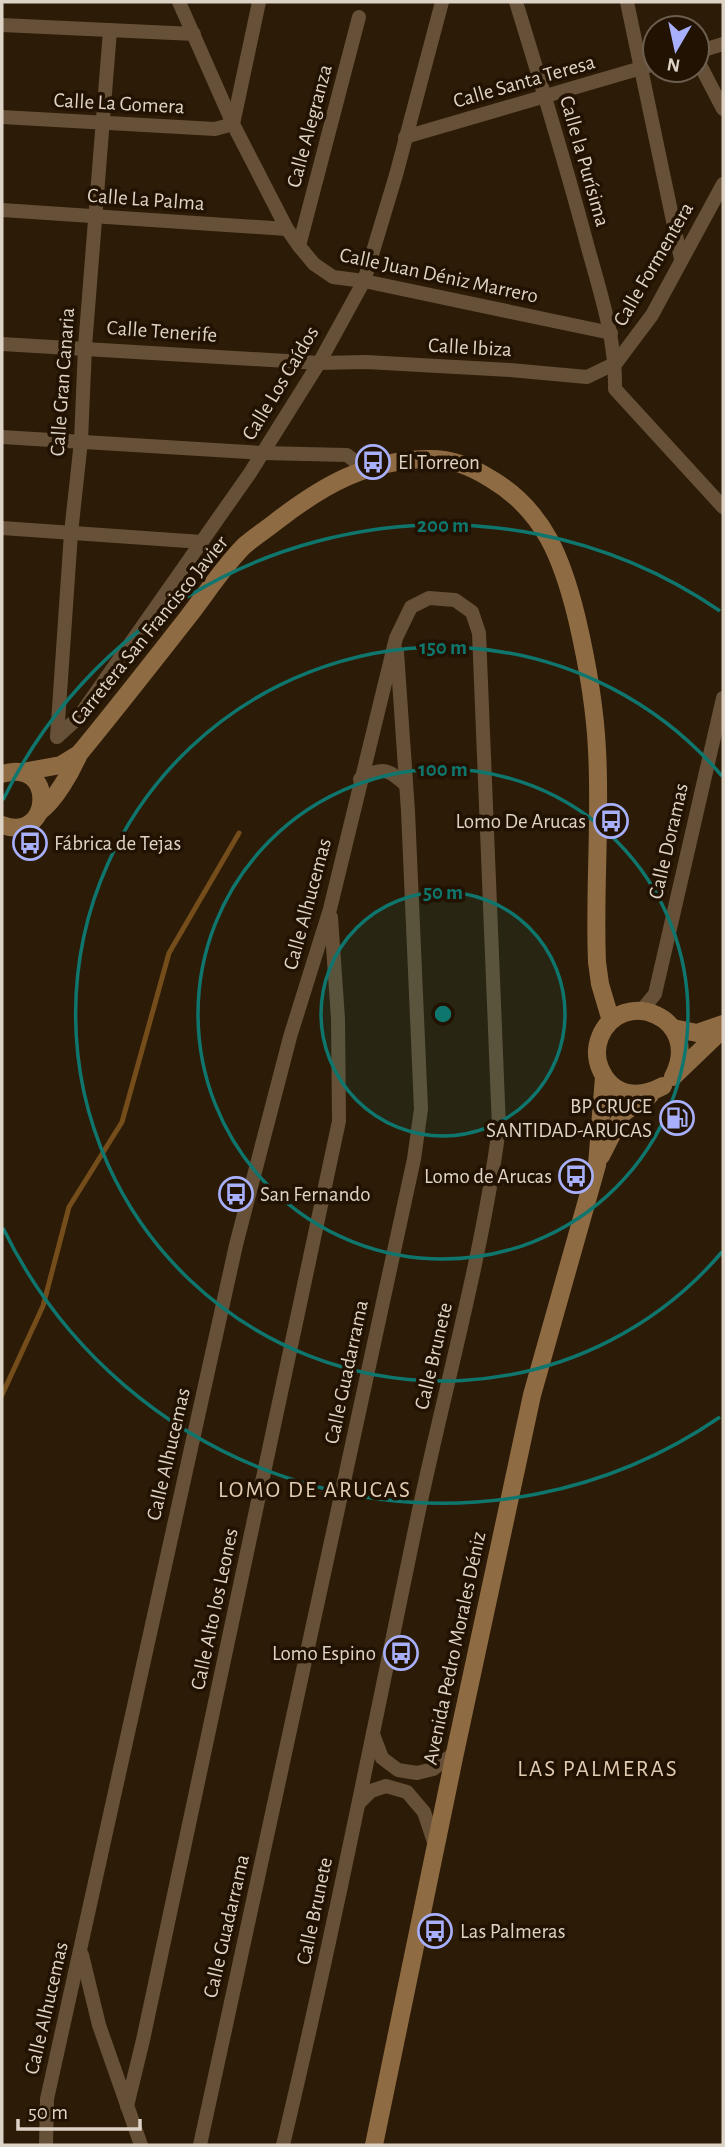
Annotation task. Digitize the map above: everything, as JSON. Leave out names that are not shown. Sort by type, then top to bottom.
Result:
[{"type":"main road","name":"Carretera San Francisco Javier","points":[[40,813],[73,769],[79,754],[244,546],[307,498],[340,479],[388,463],[435,459],[456,461],[478,470],[510,490],[549,537],[561,563],[584,650],[592,698],[597,749],[596,943],[600,984],[611,1021]]},
{"type":"main road","name":"Carretera San Francisco Javier","points":[[9,769],[61,765],[79,754]]},
{"type":"main road","points":[[3,828],[25,826],[33,821],[40,813],[42,803],[38,784],[9,769]]},
{"type":"main road","points":[[600,984],[635,1011]]},
{"type":"main road","points":[[668,1023],[679,1040],[681,1053],[679,1065],[668,1082],[645,1094],[633,1094],[614,1086],[604,1077],[596,1054],[603,1030],[611,1021],[635,1011],[653,1013],[668,1023],[697,1033],[723,1027]]},
{"type":"main road","points":[[597,1165],[623,1113],[668,1082],[723,1027]]},
{"type":"main road","points":[[597,1165],[604,1077]]},
{"type":"main road","name":"Avenida Pedro Morales Déniz","points":[[374,2145],[532,1395],[597,1165]]},
{"type":"street","name":"Calle Juan Déniz Marrero","points":[[179,2],[233,124],[287,229],[314,264],[332,277],[364,281],[611,333]]},
{"type":"street","points":[[233,124],[259,2]]},
{"type":"street","name":"Calle Los Caídos","points":[[57,737],[78,718],[263,453],[364,281],[442,2]]},
{"type":"street","name":"Calle la Purísima","points":[[516,2],[611,333]]},
{"type":"street","points":[[627,2],[641,43]]},
{"type":"street","name":"Calle Alegranza","points":[[299,246],[359,17]]},
{"type":"street","points":[[2,25],[194,34]]},
{"type":"street","name":"Calle Gran Canaria","points":[[57,737],[110,30]]},
{"type":"street","name":"Calle Santa Teresa","points":[[405,137],[641,68]]},
{"type":"street","points":[[652,84],[681,259]]},
{"type":"street","points":[[710,84],[723,109]]},
{"type":"street","name":"Calle La Gomera","points":[[2,117],[215,129],[233,124]]},
{"type":"street","name":"Calle Formentera","points":[[616,363],[652,315],[723,184]]},
{"type":"street","name":"Calle La Palma","points":[[2,210],[287,229]]},
{"type":"street","points":[[611,333],[616,363],[615,389],[723,507]]},
{"type":"street","name":"Calle Tenerife","points":[[2,344],[318,362]]},
{"type":"street","name":"Calle Ibiza","points":[[318,362],[510,370],[587,377],[616,363]]},
{"type":"street","points":[[2,437],[263,453],[347,455],[366,470]]},
{"type":"street","points":[[2,528],[202,542]]},
{"type":"street","name":"Calle Alhucemas","points":[[46,2145],[47,2099],[236,1245],[290,1037],[330,909],[396,638],[411,607],[429,598]]},
{"type":"street","name":"Calle Brunete","points":[[284,2145],[420,1508],[491,1193],[499,1128],[479,633],[472,611],[455,600],[429,598]]},
{"type":"street","name":"Calle Guadarrama","points":[[200,2145],[414,1159],[421,1109],[406,785],[396,638]]},
{"type":"street","name":"Calle Doramas","points":[[655,994],[723,698]]},
{"type":"street","points":[[360,779],[378,770],[390,771],[406,785]]},
{"type":"street","name":"Calle Alto los Leones","points":[[127,2106],[340,1121],[338,1019],[330,909]]},
{"type":"street","points":[[635,1011],[655,994],[668,1023]]},
{"type":"street","points":[[373,1733],[382,1758],[398,1770],[417,1773],[433,1769],[455,1753]]},
{"type":"street","points":[[358,1804],[371,1791],[386,1786],[407,1792],[424,1812],[436,1848]]},
{"type":"street","points":[[81,1950],[99,2025],[141,2145]]},
{"type":"waterway","points":[[2,1395],[43,1306],[69,1207],[122,1122],[169,953],[239,833]]},
{"type":"place","name":"El Torreon","points":[[373,462]]},
{"type":"place","name":"Lomo De Arucas","points":[[611,821]]},
{"type":"place","name":"Fábrica de Tejas","points":[[30,843]]},
{"type":"place","name":"BP CRUCE SANTIDAD-ARUCAS","points":[[677,1118]]},
{"type":"place","name":"Lomo de Arucas","points":[[576,1176]]},
{"type":"place","name":"San Fernando","points":[[236,1194]]},
{"type":"place","name":"Lomo Espino","points":[[401,1653]]},
{"type":"place","name":"Las Palmeras","points":[[435,1931]]},
{"type":"district","name":"LOMO DE ARUCAS","points":[[315,1489]]},
{"type":"district","name":"LAS PALMERAS","points":[[598,1768]]}]
